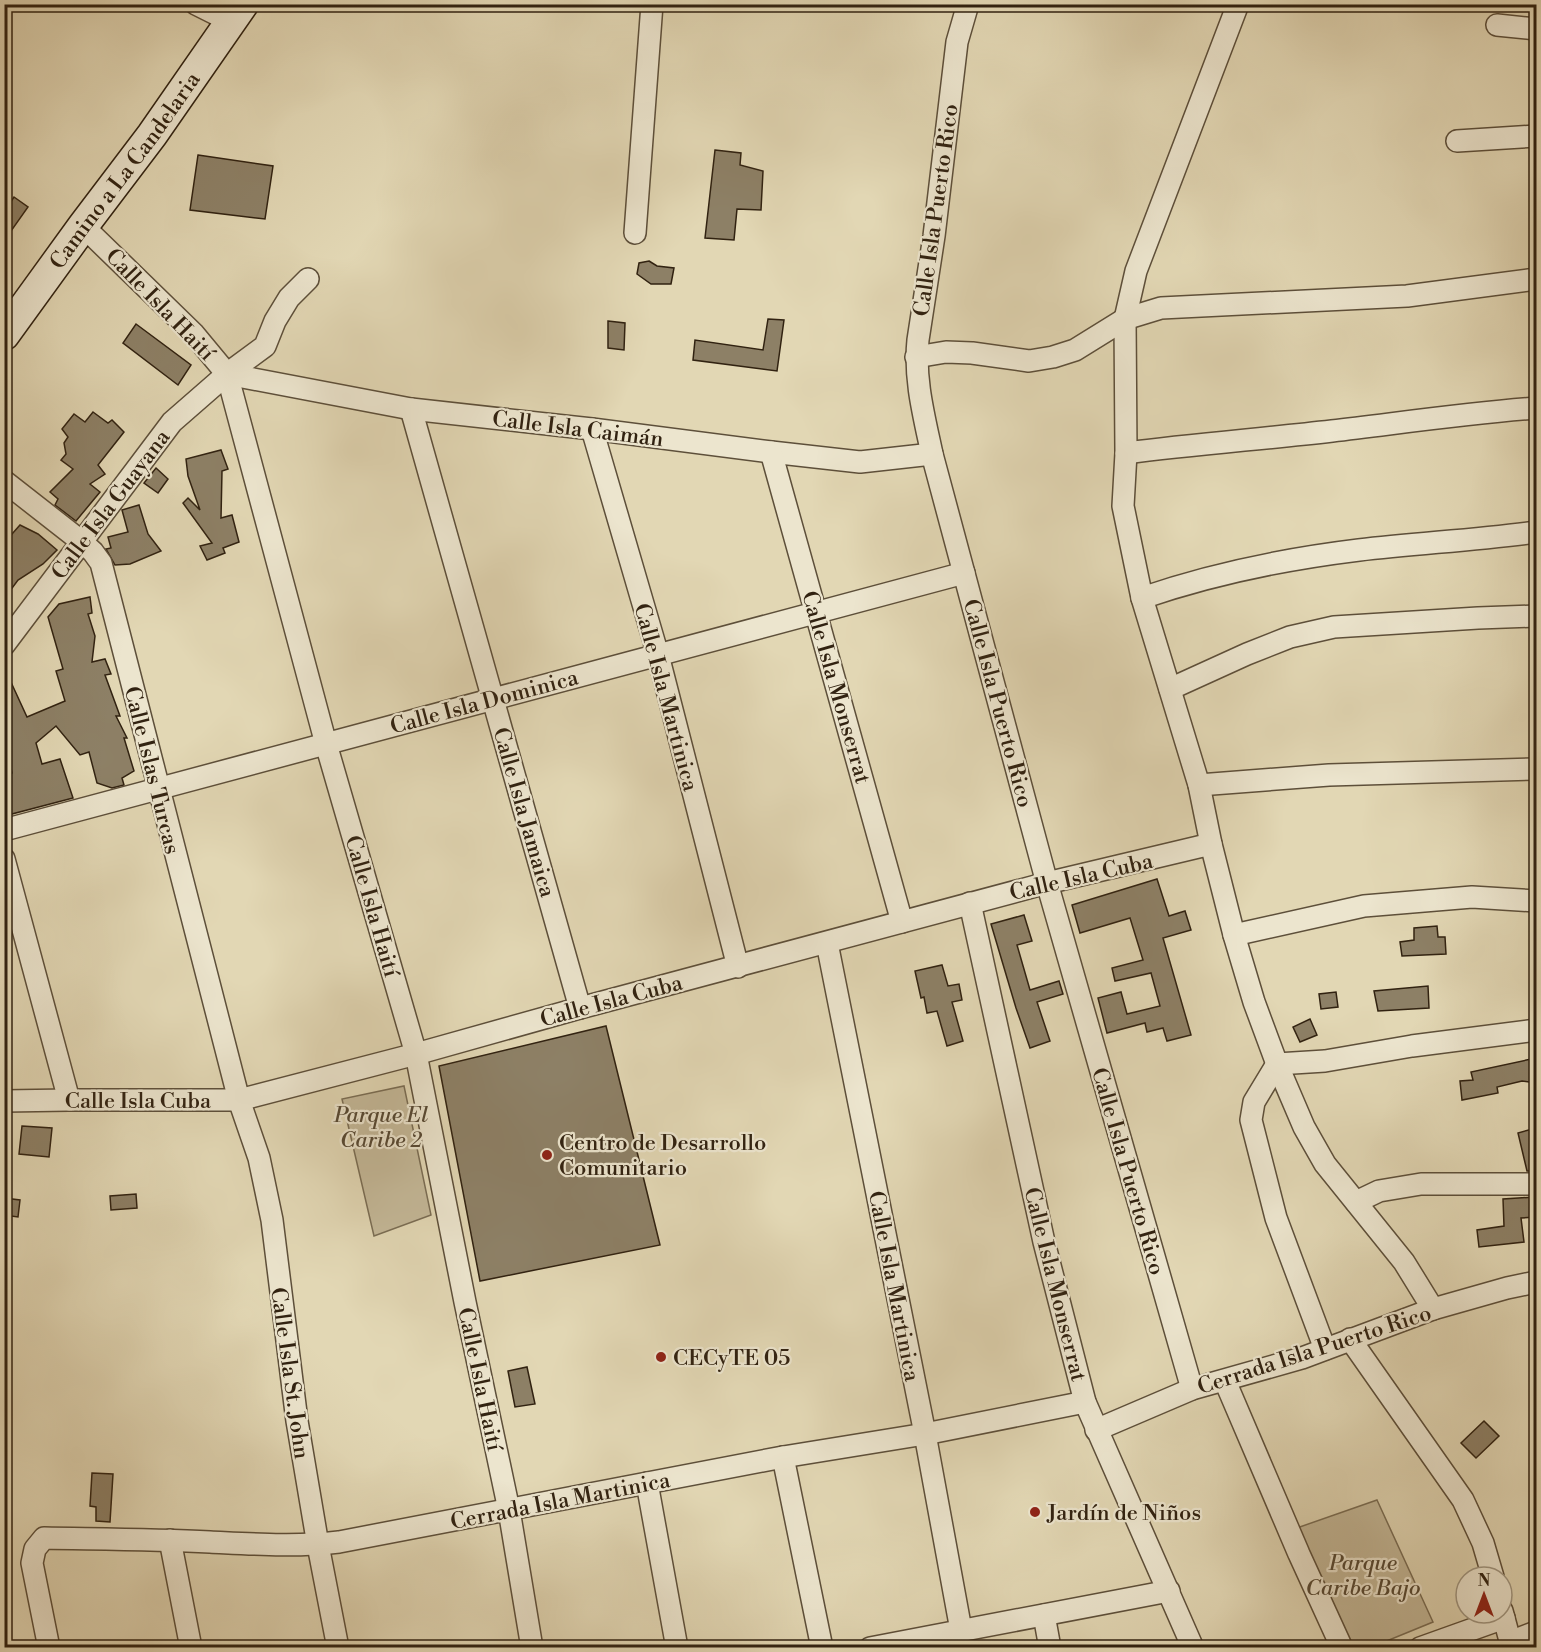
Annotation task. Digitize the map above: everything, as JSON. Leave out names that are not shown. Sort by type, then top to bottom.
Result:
[{"type":"street","points":[[196,4],[238,13]]},
{"type":"street","points":[[635,233],[652,4]]},
{"type":"street","name":"Calle Isla Puerto Rico","points":[[968,4],[957,42],[934,236],[916,357],[919,392],[932,454],[1047,883],[1192,1389]]},
{"type":"street","points":[[1238,4],[1136,271],[1125,319],[1126,453],[1123,506],[1142,598],[1199,785],[1234,935],[1254,1002],[1277,1064],[1304,1127],[1325,1164],[1404,1262],[1433,1309]]},
{"type":"street","name":"Camino a La Candelaria","points":[[6,330],[152,135],[238,13]]},
{"type":"street","points":[[1497,26],[1536,29]]},
{"type":"street","points":[[1457,141],[1536,136]]},
{"type":"street","name":"Calle Isla Haití","points":[[83,226],[193,333],[227,374],[326,744],[416,1054],[509,1510],[532,1647]]},
{"type":"street","name":"Calle Isla Guayana","points":[[4,645],[172,422],[227,374],[265,346],[275,321],[289,298],[308,279]]},
{"type":"street","points":[[916,357],[946,352],[972,353],[1029,361],[1045,359],[1075,350],[1125,319],[1161,308],[1407,296],[1536,279]]},
{"type":"street","name":"Calle Isla Caimán","points":[[227,374],[411,409],[592,429],[771,453],[860,462],[932,454]]},
{"type":"street","points":[[1126,453],[1486,411],[1536,408]]},
{"type":"street","name":"Calle Isla Jamaica","points":[[411,409],[580,1008]]},
{"type":"street","name":"Calle Isla Martinica","points":[[592,429],[658,655],[738,966]]},
{"type":"street","name":"Calle Isla Monserrat","points":[[771,453],[902,922]]},
{"type":"street","name":"Calle Islas Turcas","points":[[4,481],[82,542],[101,563],[239,1100]]},
{"type":"street","points":[[1142,598],[1188,583],[1256,566],[1358,550],[1536,532]]},
{"type":"street","name":"Calle Isla Dominica","points":[[4,830],[964,573]]},
{"type":"street","points":[[1170,689],[1246,654],[1290,637],[1334,627],[1536,616]]},
{"type":"street","points":[[1199,785],[1329,775],[1536,769]]},
{"type":"street","name":"Calle Isla Cuba","points":[[4,1101],[239,1100],[970,903],[1211,844]]},
{"type":"street","points":[[4,859],[69,1100]]},
{"type":"street","points":[[1234,935],[1364,906],[1472,897],[1536,901]]},
{"type":"street","name":"Calle Isla Monserrat","points":[[970,903],[1044,1242],[1085,1402],[1095,1430],[1193,1647]]},
{"type":"street","name":"Calle Isla Martinica","points":[[827,943],[925,1434],[961,1630]]},
{"type":"street","points":[[1277,1064],[1325,1061],[1412,1046],[1536,1030]]},
{"type":"street","points":[[1277,1064],[1254,1102],[1251,1120],[1276,1218],[1325,1349]]},
{"type":"street","name":"Calle Isla St. John","points":[[239,1100],[259,1158],[272,1220],[297,1421],[338,1647]]},
{"type":"street","points":[[1356,1202],[1379,1191],[1421,1184],[1536,1184]]},
{"type":"street","name":"Cerrada Isla Puerto Rico","points":[[1095,1430],[1192,1389],[1225,1381],[1325,1349],[1433,1309],[1536,1282]]},
{"type":"street","points":[[1350,1339],[1463,1500],[1483,1543],[1489,1565]]},
{"type":"street","points":[[1225,1381],[1342,1647]]},
{"type":"street","name":"Cerrada Isla Martinica","points":[[49,1647],[32,1563],[35,1549],[44,1538],[318,1545],[783,1457],[925,1434],[1085,1402]]},
{"type":"street","points":[[783,1457],[822,1647]]},
{"type":"street","points":[[647,1483],[677,1647]]},
{"type":"street","points":[[170,1540],[190,1647]]},
{"type":"street","points":[[870,1647],[914,1643],[961,1630],[1169,1591]]},
{"type":"street","points":[[1044,1615],[1050,1647]]},
{"type":"street","points":[[1420,1647],[1477,1625]]},
{"type":"street","points":[[1506,1625],[1511,1645],[1536,1632]]},
{"type":"green space","name":"Parque El Caribe 2","points":[[404,1086],[431,1215],[374,1236],[342,1099]]},
{"type":"green space","name":"Parque Caribe Bajo","points":[[1377,1500],[1433,1622],[1372,1647],[1348,1647],[1294,1529]]},
{"type":"building","points":[[715,150],[741,153],[740,165],[763,171],[761,210],[737,209],[734,240],[705,238]]},
{"type":"building","points":[[198,155],[273,166],[265,219],[190,210]]},
{"type":"building","points":[[14,197],[28,207],[4,241],[4,212]]},
{"type":"building","points":[[649,261],[657,266],[674,268],[671,284],[651,284],[637,274],[639,263]]},
{"type":"building","points":[[768,319],[784,320],[777,371],[693,360],[695,340],[763,350]]},
{"type":"building","points":[[608,321],[625,323],[624,350],[608,348]]},
{"type":"building","points":[[136,324],[191,365],[178,385],[123,343]]},
{"type":"building","points":[[93,412],[108,423],[112,420],[124,432],[98,465],[105,474],[90,484],[100,492],[76,521],[55,505],[58,499],[50,492],[73,469],[61,460],[66,454],[64,443],[68,437],[62,429],[74,414],[85,422]]},
{"type":"building","points":[[221,450],[228,469],[222,471],[221,518],[232,515],[239,542],[223,548],[225,553],[207,560],[200,546],[212,543],[183,503],[188,498],[200,510],[188,476],[186,459]]},
{"type":"building","points":[[156,468],[168,479],[158,493],[144,483]]},
{"type":"building","points":[[139,505],[148,534],[161,551],[130,564],[115,565],[106,549],[111,548],[108,537],[128,532],[122,510]]},
{"type":"building","points":[[20,525],[38,534],[57,550],[43,564],[18,580],[4,599],[4,543]]},
{"type":"building","points":[[90,597],[92,613],[88,614],[95,636],[92,662],[105,659],[111,674],[105,675],[120,716],[116,716],[127,738],[124,738],[134,771],[122,778],[124,785],[112,788],[97,783],[89,752],[80,755],[56,726],[36,743],[42,764],[60,759],[73,798],[8,815],[4,802],[4,775],[12,773],[4,736],[4,667],[27,717],[65,701],[56,671],[63,669],[48,617],[59,604]]},
{"type":"building","points":[[1157,879],[1169,916],[1185,911],[1191,930],[1163,938],[1191,1035],[1167,1041],[1163,1028],[1147,1032],[1145,1023],[1107,1033],[1098,998],[1121,992],[1127,1014],[1160,1006],[1151,973],[1115,981],[1112,968],[1143,960],[1130,918],[1080,933],[1072,905]]},
{"type":"building","points":[[1024,915],[1032,941],[1017,945],[1030,990],[1059,981],[1063,994],[1037,1002],[1050,1041],[1030,1048],[991,924]]},
{"type":"building","points":[[1437,926],[1438,937],[1445,937],[1446,954],[1402,956],[1400,942],[1414,940],[1414,928]]},
{"type":"building","points":[[942,965],[948,986],[959,984],[962,1000],[952,1002],[963,1041],[947,1046],[937,1011],[927,1013],[915,971]]},
{"type":"building","points":[[1428,986],[1429,1008],[1378,1011],[1374,991]]},
{"type":"building","points":[[1336,992],[1338,1007],[1321,1009],[1319,994]]},
{"type":"building","points":[[1310,1019],[1317,1035],[1300,1042],[1293,1027]]},
{"type":"building","name":"Centro de Desarrollo Comunitario","points":[[606,1026],[660,1245],[480,1281],[439,1066]]},
{"type":"building","points":[[1536,1058],[1536,1083],[1522,1081],[1497,1087],[1498,1093],[1462,1100],[1460,1081],[1473,1080],[1471,1072]]},
{"type":"building","points":[[22,1126],[52,1128],[49,1157],[19,1154]]},
{"type":"building","points":[[1536,1128],[1536,1171],[1527,1171],[1518,1133]]},
{"type":"building","points":[[136,1194],[137,1208],[111,1210],[110,1196]]},
{"type":"building","points":[[1536,1197],[1536,1217],[1521,1218],[1524,1242],[1479,1247],[1477,1230],[1504,1226],[1503,1199]]},
{"type":"building","points":[[4,1198],[20,1200],[18,1217],[4,1215]]},
{"type":"building","points":[[527,1367],[535,1404],[515,1407],[508,1371]]},
{"type":"building","points":[[1484,1421],[1499,1436],[1476,1458],[1461,1443]]},
{"type":"building","points":[[92,1473],[113,1474],[110,1522],[96,1521],[96,1507],[90,1506]]},
{"type":"place","name":"Centro de Desarrollo Comunitario","points":[[547,1155]]},
{"type":"place","name":"CECyTE 05","points":[[661,1357]]},
{"type":"place","name":"Jardín de Niños","points":[[1035,1512]]}]
